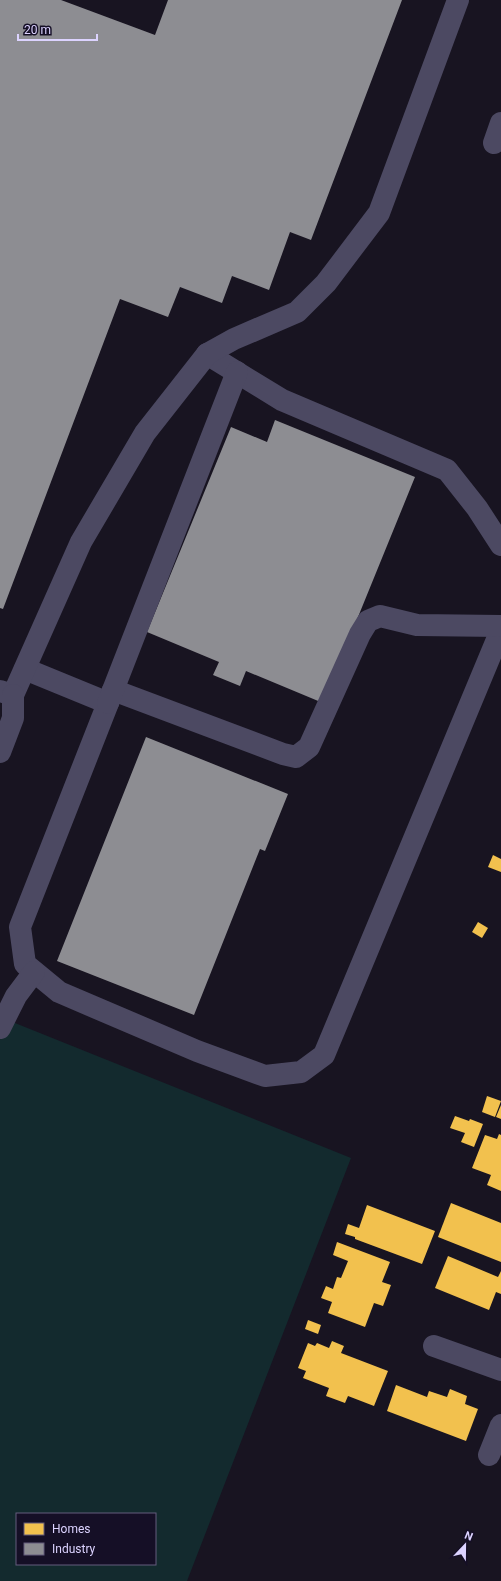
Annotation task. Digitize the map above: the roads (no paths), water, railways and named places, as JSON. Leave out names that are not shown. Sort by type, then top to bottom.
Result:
[{"type":"street","points":[[0,752],[13,718],[6,693],[25,669],[85,535],[145,433],[208,354],[234,339],[297,312],[326,283],[379,212],[458,0]]},
{"type":"street","points":[[208,354],[282,400],[447,470],[477,508],[501,545]]},
{"type":"street","points":[[237,372],[20,927],[25,964],[59,992],[197,1051],[265,1076],[301,1072],[324,1055],[501,630]]},
{"type":"street","points":[[25,669],[296,757],[309,747],[360,634],[368,621],[380,616],[417,625],[501,626]]},
{"type":"street","points":[[0,1028],[16,996],[34,972]]},
{"type":"street","points":[[434,1346],[501,1370]]},
{"type":"street","points":[[489,1455],[501,1425]]}]
